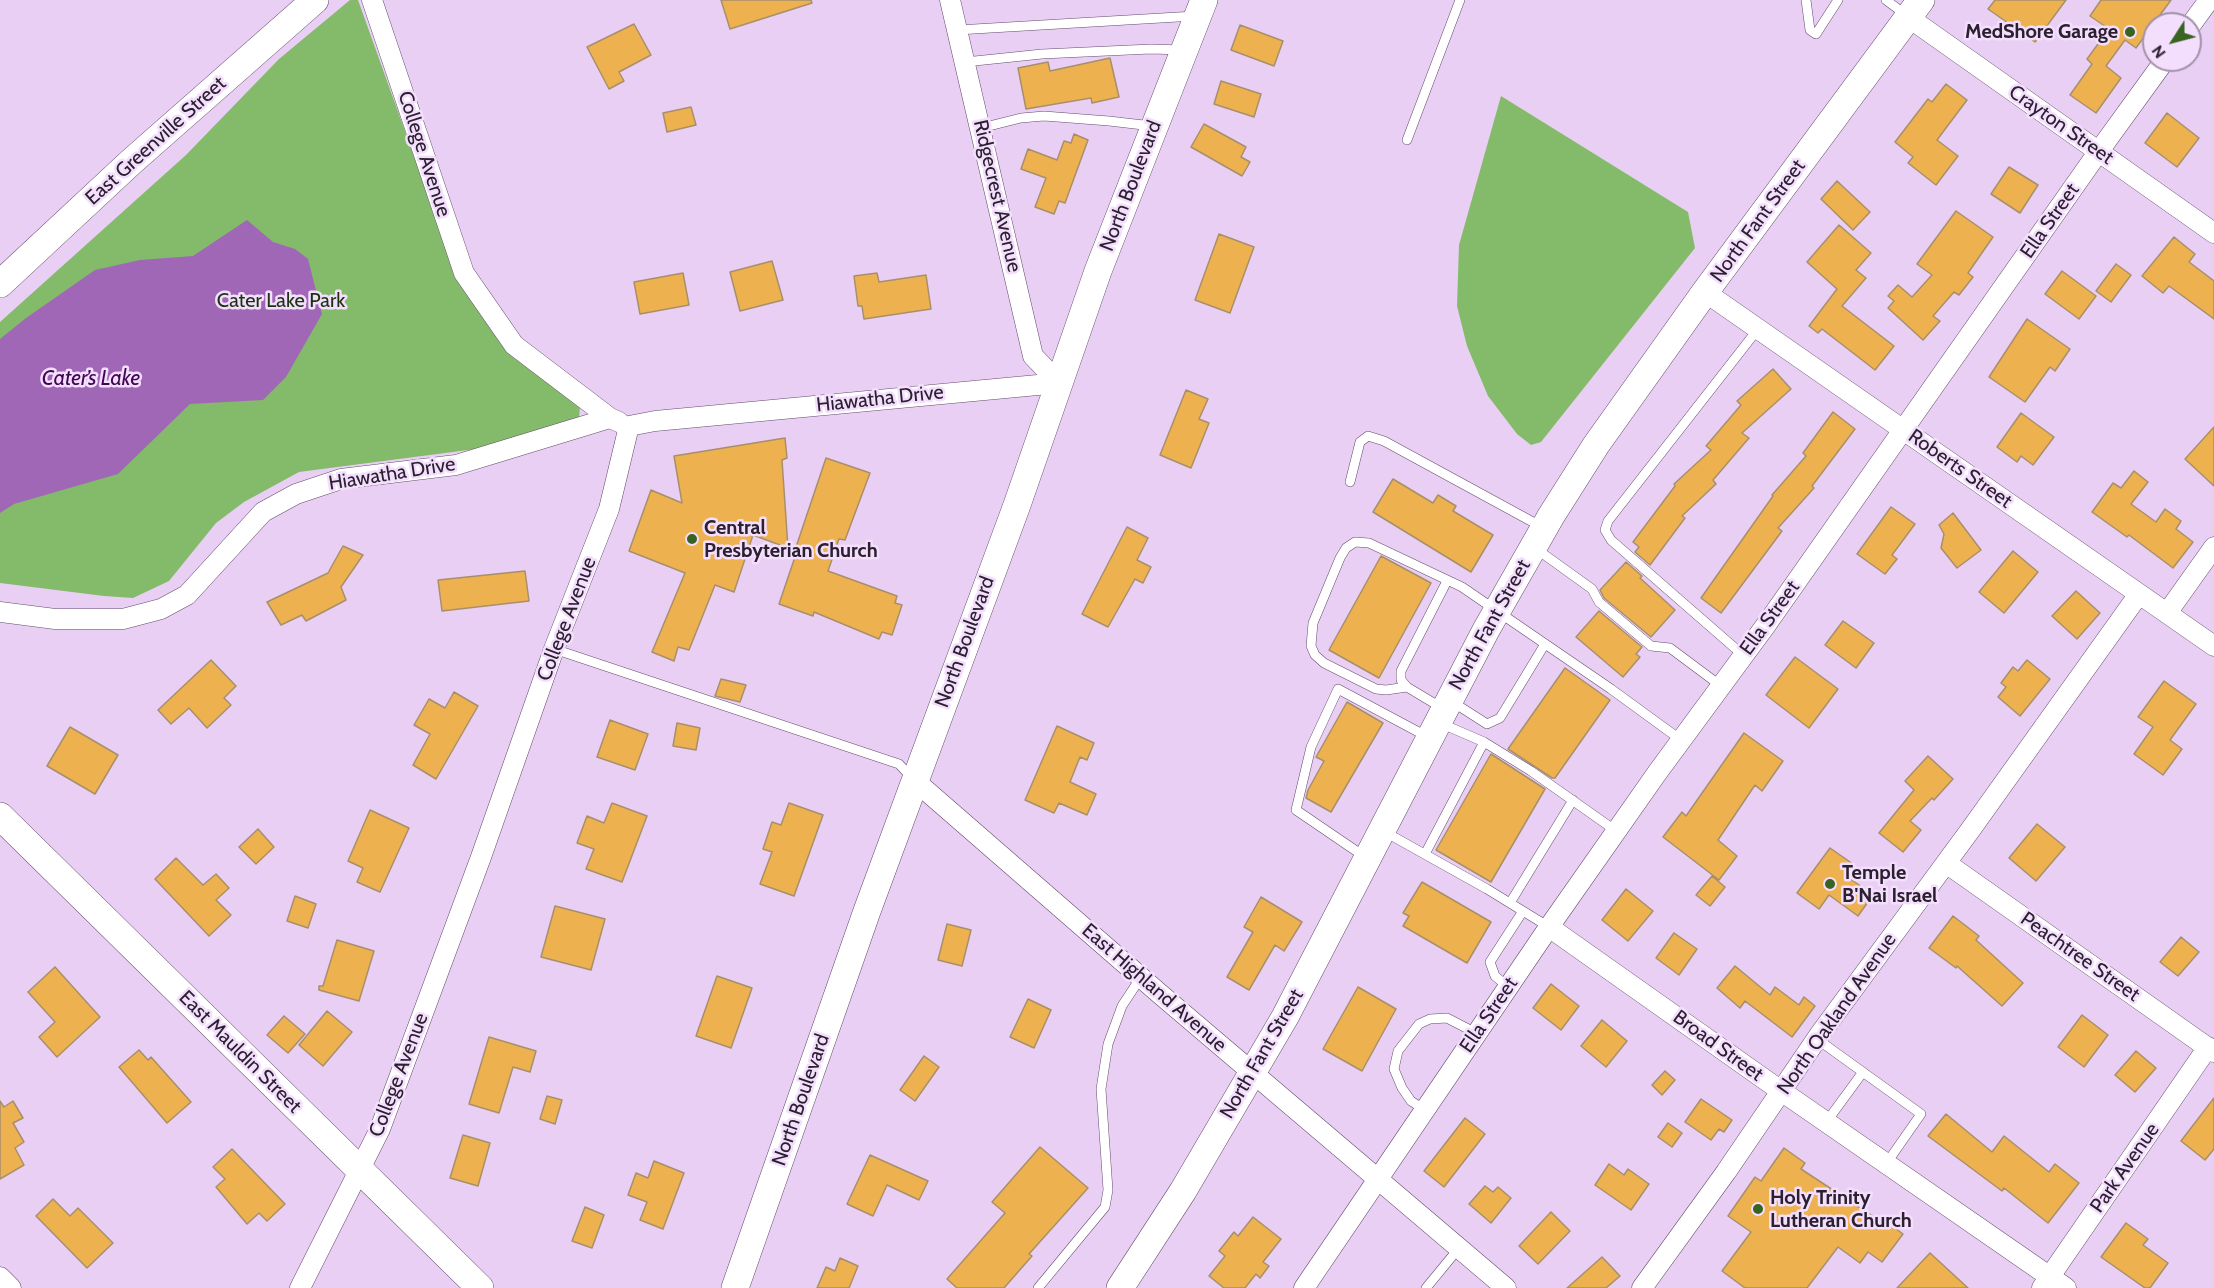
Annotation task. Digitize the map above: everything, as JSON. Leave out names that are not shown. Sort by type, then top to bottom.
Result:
[{"type":"street","name":"East Greenville Street","points":[[0,284],[131,162],[315,0]]},
{"type":"street","name":"College Avenue","points":[[300,1288],[380,1129],[481,857],[554,649],[609,509],[629,426],[610,418],[514,345],[464,273],[372,0]]},
{"type":"street","name":"Ridgecrest Avenue","points":[[950,0],[1033,356],[1059,383]]},
{"type":"street","name":"North Boulevard","points":[[735,1288],[914,780],[1017,505],[1098,271],[1201,8]]},
{"type":"street","name":"Crayton Street","points":[[1915,8],[2099,152],[2214,233]]},
{"type":"street","name":"North Fant Street","points":[[1120,1288],[1183,1191],[1285,1017],[1440,717],[1538,537],[1596,445],[1915,8]]},
{"type":"street","name":"Ella Street","points":[[1304,1288],[1616,831],[1744,656],[2156,72]]},
{"type":"street","name":"Roberts Street","points":[[1706,292],[2214,646]]},
{"type":"street","name":"Hiawatha Drive","points":[[629,426],[690,418],[1059,383]]},
{"type":"street","name":"Hiawatha Drive","points":[[0,612],[54,619],[123,619],[161,609],[186,595],[263,512],[296,494],[341,479],[456,465],[610,418]]},
{"type":"street","points":[[2167,613],[2214,547]]},
{"type":"street","name":"North Oakland Avenue","points":[[1642,1288],[1782,1092],[1817,1039],[2139,594]]},
{"type":"street","name":"East Highland Avenue","points":[[914,780],[1252,1073],[1506,1288]]},
{"type":"street","name":"East Mauldin Street","points":[[0,816],[480,1288]]},
{"type":"street","name":"Peachtree Street","points":[[1946,863],[2211,1049]]},
{"type":"street","name":"Broad Street","points":[[1549,927],[1782,1092],[1827,1121],[2053,1284]]},
{"type":"street","name":"Park Avenue","points":[[2053,1284],[2211,1049]]},
{"type":"street","points":[[0,1277],[11,1288]]},
{"type":"lane","points":[[1407,140],[1460,0]]},
{"type":"lane","points":[[1806,0],[1810,30],[1816,34],[1838,0]]},
{"type":"lane","points":[[1886,0],[1915,8]]},
{"type":"lane","points":[[957,30],[1201,8]]},
{"type":"lane","points":[[965,62],[1042,54],[1151,49],[1184,50]]},
{"type":"lane","points":[[981,128],[1021,118],[1044,116],[1155,127]]},
{"type":"lane","points":[[1744,656],[1611,540],[1605,530],[1608,521],[1758,329]]},
{"type":"lane","points":[[1350,482],[1360,442],[1368,436],[1384,441],[1538,537],[1592,589],[1599,602],[1651,646],[1670,648],[1721,686]]},
{"type":"lane","points":[[1407,687],[1376,689],[1324,663],[1315,655],[1311,646],[1313,623],[1340,558],[1346,548],[1354,542],[1369,543],[1462,587],[1681,740]]},
{"type":"lane","points":[[1447,580],[1401,671],[1401,680],[1440,717],[1532,771],[1616,831]]},
{"type":"lane","points":[[1367,858],[1296,810],[1311,747],[1338,689],[1440,717],[1487,724],[1500,718],[1545,644]]},
{"type":"lane","points":[[554,649],[899,764],[914,780]]},
{"type":"lane","points":[[1425,854],[1484,742]]},
{"type":"lane","points":[[1510,903],[1573,800]]},
{"type":"lane","points":[[1382,831],[1549,927]]},
{"type":"lane","points":[[1508,987],[1495,976],[1490,962],[1523,911]]},
{"type":"lane","points":[[1038,1288],[1105,1207],[1108,1190],[1101,1089],[1108,1044],[1122,1006],[1141,977]]},
{"type":"lane","points":[[1425,1110],[1411,1101],[1402,1089],[1394,1069],[1398,1051],[1419,1024],[1430,1019],[1447,1018],[1476,1033]]},
{"type":"lane","points":[[1817,1039],[1921,1114],[1886,1164]]},
{"type":"lane","points":[[1827,1121],[1863,1072]]},
{"type":"lane","points":[[1426,1288],[1459,1248]]},
{"type":"green space","name":"Cater Lake Park","points":[[350,0],[358,0],[449,254],[485,319],[580,405],[579,420],[476,449],[299,472],[244,502],[216,523],[169,581],[133,598],[0,583],[0,322],[186,155],[279,59]]},
{"type":"green space","points":[[1501,96],[1688,212],[1695,248],[1541,442],[1531,445],[1517,434],[1488,396],[1467,346],[1457,306],[1459,245]]},
{"type":"water","name":"Cater’s Lake","points":[[247,220],[273,242],[295,249],[308,259],[322,314],[286,377],[263,400],[190,404],[118,474],[14,504],[0,513],[0,339],[95,270],[140,260],[193,256]]},
{"type":"building","points":[[721,0],[811,0],[812,3],[730,29]]},
{"type":"building","points":[[1995,0],[2066,0],[2035,42],[1988,9]]},
{"type":"building","points":[[2101,0],[2171,0],[2162,12],[2142,12],[2142,40],[2136,48],[2125,40],[2106,66],[2121,78],[2096,113],[2070,95],[2092,64],[2087,59],[2109,29],[2090,16]]},
{"type":"building","points":[[634,24],[651,55],[619,72],[624,81],[609,89],[587,47]]},
{"type":"building","points":[[1240,25],[1283,41],[1274,66],[1231,50]]},
{"type":"building","points":[[1110,58],[1119,97],[1092,103],[1091,98],[1026,109],[1018,68],[1048,62],[1050,71]]},
{"type":"building","points":[[1221,81],[1261,94],[1254,117],[1214,104]]},
{"type":"building","points":[[1946,84],[1967,100],[1937,140],[1958,156],[1936,185],[1908,163],[1913,157],[1895,142],[1928,99],[1932,102]]},
{"type":"building","points":[[691,107],[696,125],[667,132],[663,113]]},
{"type":"building","points":[[2167,113],[2199,138],[2177,167],[2145,143]]},
{"type":"building","points":[[1204,124],[1246,147],[1241,157],[1250,162],[1242,176],[1191,147]]},
{"type":"building","points":[[1074,134],[1088,140],[1065,203],[1059,201],[1054,214],[1035,207],[1046,178],[1021,169],[1028,149],[1057,160],[1064,141],[1071,143]]},
{"type":"building","points":[[2009,167],[2038,185],[2020,213],[1991,194]]},
{"type":"building","points":[[1837,181],[1870,212],[1853,230],[1821,199]]},
{"type":"building","points":[[1956,211],[1993,237],[1968,273],[1973,277],[1959,295],[1954,292],[1933,316],[1940,321],[1923,340],[1888,308],[1894,301],[1888,296],[1898,285],[1912,297],[1932,275],[1917,264]]},
{"type":"building","points":[[1839,225],[1871,253],[1856,270],[1866,278],[1842,306],[1894,346],[1875,370],[1822,329],[1818,333],[1809,326],[1837,289],[1807,262]]},
{"type":"building","points":[[1219,234],[1254,247],[1230,313],[1195,300]]},
{"type":"building","points":[[2174,237],[2195,254],[2189,262],[2214,281],[2214,319],[2169,286],[2163,293],[2142,276]]},
{"type":"building","points":[[772,261],[783,300],[740,311],[730,272]]},
{"type":"building","points":[[2116,264],[2131,275],[2111,302],[2096,291]]},
{"type":"building","points":[[2062,271],[2096,296],[2079,319],[2045,294]]},
{"type":"building","points":[[683,273],[689,305],[640,314],[634,282]]},
{"type":"building","points":[[877,273],[879,282],[926,275],[931,309],[864,319],[862,306],[858,306],[854,276]]},
{"type":"building","points":[[2027,319],[2070,349],[2055,371],[2050,367],[2025,402],[1989,377]]},
{"type":"building","points":[[1773,369],[1791,389],[1742,433],[1749,438],[1713,480],[1716,484],[1682,516],[1685,518],[1650,565],[1635,552],[1639,547],[1633,542],[1675,486],[1674,484],[1711,450],[1706,446],[1741,405],[1737,401]]},
{"type":"building","points":[[1186,390],[1208,399],[1199,419],[1209,423],[1191,468],[1160,455]]},
{"type":"building","points":[[1833,412],[1855,429],[1812,486],[1814,488],[1778,528],[1782,531],[1721,613],[1701,598],[1772,495],[1806,456],[1803,453]]},
{"type":"building","points":[[2021,413],[2054,437],[2033,465],[2021,456],[2017,462],[1997,447]]},
{"type":"building","points":[[2214,427],[2214,486],[2185,459]]},
{"type":"building","points":[[785,438],[787,458],[782,460],[788,548],[753,535],[734,592],[715,585],[689,650],[678,647],[674,661],[652,652],[685,573],[629,551],[651,490],[682,503],[674,456]]},
{"type":"building","points":[[826,458],[870,473],[845,540],[839,539],[828,571],[897,596],[895,603],[902,605],[892,635],[882,632],[879,639],[814,612],[813,616],[779,604]]},
{"type":"building","points":[[2134,471],[2148,482],[2131,504],[2156,522],[2165,509],[2181,521],[2176,529],[2193,542],[2173,568],[2129,535],[2127,537],[2092,512],[2113,483],[2121,488]]},
{"type":"building","points":[[1393,479],[1433,503],[1438,495],[1456,506],[1453,511],[1493,535],[1471,572],[1373,512]]},
{"type":"building","points":[[1891,507],[1915,524],[1892,555],[1897,559],[1885,574],[1857,554]]},
{"type":"building","points":[[1953,513],[1981,550],[1957,568],[1941,548],[1944,534],[1939,525]]},
{"type":"building","points":[[1127,527],[1148,538],[1137,560],[1151,567],[1143,583],[1135,579],[1108,627],[1082,614]]},
{"type":"building","points":[[343,546],[363,555],[341,587],[346,600],[306,621],[302,615],[281,625],[267,602],[328,573]]},
{"type":"building","points":[[2013,551],[2038,572],[2004,613],[1979,592]]},
{"type":"building","points":[[1381,556],[1431,583],[1379,678],[1329,650]]},
{"type":"building","points":[[1626,562],[1675,610],[1651,637],[1604,598],[1600,590]]},
{"type":"building","points":[[525,571],[529,601],[442,611],[438,580]]},
{"type":"building","points":[[2076,591],[2100,613],[2077,639],[2052,616]]},
{"type":"building","points":[[1599,611],[1642,647],[1636,654],[1640,657],[1623,677],[1576,637]]},
{"type":"building","points":[[1843,621],[1874,643],[1856,668],[1825,645]]},
{"type":"building","points":[[1795,657],[1838,689],[1809,728],[1766,695]]},
{"type":"building","points":[[211,660],[236,686],[224,698],[231,705],[207,728],[189,708],[171,724],[158,710]]},
{"type":"building","points":[[2027,660],[2050,679],[2020,716],[1998,697],[2006,687],[2001,683],[2013,667],[2018,671]]},
{"type":"building","points":[[1565,668],[1610,700],[1555,778],[1552,778],[1508,749]]},
{"type":"building","points":[[721,679],[746,685],[740,702],[715,696]]},
{"type":"building","points":[[2164,681],[2196,704],[2170,740],[2182,749],[2163,775],[2134,754],[2153,727],[2138,717]]},
{"type":"building","points":[[454,692],[478,706],[436,779],[413,765],[430,734],[414,725],[429,699],[445,708]]},
{"type":"building","points":[[1347,702],[1383,723],[1331,812],[1306,798],[1324,761],[1316,757]]},
{"type":"building","points":[[610,720],[648,734],[635,770],[597,757]]},
{"type":"building","points":[[677,723],[700,728],[696,750],[673,746]]},
{"type":"building","points":[[1057,726],[1094,743],[1087,760],[1080,757],[1070,782],[1096,794],[1087,815],[1059,803],[1054,813],[1025,800]]},
{"type":"building","points":[[70,727],[118,755],[95,794],[47,766]]},
{"type":"building","points":[[1744,733],[1783,761],[1762,791],[1755,785],[1718,840],[1737,856],[1719,880],[1663,837],[1682,812],[1686,816]]},
{"type":"building","points":[[1491,754],[1545,789],[1491,882],[1436,850]]},
{"type":"building","points":[[1928,756],[1953,779],[1910,821],[1921,830],[1903,852],[1879,833],[1914,790],[1905,781]]},
{"type":"building","points":[[612,803],[647,816],[622,882],[586,869],[594,849],[577,843],[587,816],[604,823]]},
{"type":"building","points":[[789,803],[823,815],[794,896],[760,884],[772,852],[763,849],[772,822],[781,825]]},
{"type":"building","points":[[370,810],[409,828],[380,892],[357,882],[363,868],[348,861]]},
{"type":"building","points":[[2037,824],[2065,847],[2036,881],[2009,858]]},
{"type":"building","points":[[258,829],[274,847],[256,864],[239,847]]},
{"type":"building","name":"Temple B'Nai Israel","points":[[1830,848],[1853,864],[1845,875],[1873,895],[1858,916],[1829,895],[1819,909],[1797,893]]},
{"type":"building","points":[[176,858],[203,885],[216,874],[229,888],[216,900],[231,915],[209,936],[155,879]]},
{"type":"building","points":[[1712,876],[1725,887],[1710,906],[1696,895]]},
{"type":"building","points":[[1422,882],[1491,922],[1467,963],[1403,926],[1409,916],[1403,913]]},
{"type":"building","points":[[1626,889],[1653,911],[1628,941],[1602,920]]},
{"type":"building","points":[[295,896],[316,904],[308,928],[287,921]]},
{"type":"building","points":[[1261,897],[1302,922],[1284,951],[1275,945],[1249,990],[1227,977],[1253,932],[1244,927]]},
{"type":"building","points":[[555,906],[605,919],[591,970],[541,957]]},
{"type":"building","points":[[1953,916],[1979,936],[1976,940],[2023,983],[2002,1006],[1957,966],[1956,968],[1929,948]]},
{"type":"building","points":[[947,924],[971,930],[962,966],[938,960]]},
{"type":"building","points":[[1674,933],[1697,949],[1679,975],[1656,958]]},
{"type":"building","points":[[2181,937],[2199,952],[2178,976],[2160,962]]},
{"type":"building","points":[[337,940],[374,951],[359,1001],[319,990],[319,986],[323,986]]},
{"type":"building","points":[[1735,966],[1770,995],[1775,987],[1799,1005],[1804,997],[1815,1006],[1792,1037],[1745,1001],[1740,1008],[1717,988]]},
{"type":"building","points":[[55,967],[100,1017],[57,1057],[39,1037],[55,1022],[28,992]]},
{"type":"building","points":[[717,976],[752,988],[731,1048],[696,1036]]},
{"type":"building","points":[[1551,984],[1579,1006],[1561,1030],[1533,1008]]},
{"type":"building","points":[[1358,987],[1396,1009],[1362,1071],[1323,1049]]},
{"type":"building","points":[[1028,999],[1051,1010],[1034,1048],[1010,1037]]},
{"type":"building","points":[[327,1011],[352,1032],[323,1066],[299,1045]]},
{"type":"building","points":[[2082,1015],[2108,1035],[2084,1067],[2058,1047]]},
{"type":"building","points":[[284,1016],[305,1034],[288,1053],[267,1035]]},
{"type":"building","points":[[1602,1020],[1627,1041],[1606,1067],[1581,1046]]},
{"type":"building","points":[[489,1037],[536,1051],[530,1072],[513,1067],[499,1113],[469,1104]]},
{"type":"building","points":[[139,1050],[148,1060],[151,1057],[191,1102],[167,1123],[119,1067]]},
{"type":"building","points":[[2136,1051],[2156,1068],[2135,1092],[2115,1075]]},
{"type":"building","points":[[924,1056],[939,1067],[915,1101],[900,1090]]},
{"type":"building","points":[[1665,1071],[1675,1080],[1662,1095],[1652,1085]]},
{"type":"building","points":[[547,1096],[562,1100],[555,1124],[540,1119]]},
{"type":"building","points":[[2214,1098],[2214,1149],[2205,1160],[2181,1141]]},
{"type":"building","points":[[1701,1099],[1732,1120],[1724,1132],[1719,1129],[1711,1140],[1685,1122]]},
{"type":"building","points":[[0,1101],[4,1107],[13,1101],[23,1118],[13,1123],[24,1142],[15,1148],[24,1165],[0,1179]]},
{"type":"building","points":[[1946,1114],[1992,1152],[2004,1136],[2049,1172],[2055,1164],[2079,1183],[2048,1223],[2004,1188],[2002,1191],[1928,1136]]},
{"type":"building","points":[[1465,1118],[1485,1134],[1444,1187],[1424,1171]]},
{"type":"building","points":[[1668,1123],[1682,1133],[1672,1147],[1658,1137]]},
{"type":"building","points":[[463,1135],[490,1143],[478,1186],[450,1178]]},
{"type":"building","points":[[1040,1147],[1088,1188],[1029,1254],[1032,1256],[1004,1288],[957,1288],[947,1279],[1005,1213],[992,1202]]},
{"type":"building","points":[[1784,1148],[1805,1163],[1801,1169],[1877,1219],[1879,1216],[1903,1234],[1882,1262],[1868,1252],[1860,1263],[1838,1247],[1807,1288],[1745,1288],[1722,1271],[1751,1232],[1728,1216],[1755,1177],[1761,1181]]},
{"type":"building","points":[[232,1149],[285,1204],[267,1221],[259,1213],[247,1224],[216,1187],[225,1179],[213,1167]]},
{"type":"building","points":[[870,1155],[928,1181],[919,1200],[887,1185],[873,1216],[847,1204]]},
{"type":"building","points":[[654,1161],[684,1173],[663,1229],[640,1220],[647,1202],[628,1195],[636,1173],[648,1178]]},
{"type":"building","points":[[1609,1164],[1624,1175],[1628,1169],[1649,1184],[1631,1210],[1595,1185]]},
{"type":"building","points":[[1485,1186],[1493,1192],[1498,1187],[1511,1198],[1491,1223],[1469,1204]]},
{"type":"building","points":[[53,1199],[70,1216],[78,1208],[113,1243],[87,1268],[36,1216]]},
{"type":"building","points":[[585,1207],[604,1215],[592,1248],[572,1241]]},
{"type":"building","points":[[1551,1212],[1570,1231],[1538,1264],[1519,1246]]},
{"type":"building","points":[[1253,1217],[1281,1239],[1263,1262],[1269,1266],[1260,1278],[1256,1274],[1245,1288],[1224,1288],[1209,1276],[1225,1256],[1219,1251],[1234,1232],[1238,1236]]},
{"type":"building","points":[[2126,1223],[2148,1239],[2143,1245],[2168,1263],[2150,1288],[2145,1288],[2101,1257]]},
{"type":"building","points":[[1930,1253],[1968,1288],[1897,1288]]},
{"type":"building","points":[[1602,1257],[1620,1276],[1606,1288],[1567,1288]]},
{"type":"building","points":[[840,1258],[858,1266],[849,1288],[817,1288],[826,1267],[835,1271]]},
{"type":"place","name":"MedShore Garage","points":[[2130,32]]},
{"type":"place","name":"Central Presbyterian Church","points":[[692,539]]},
{"type":"place","name":"Temple B'Nai Israel","points":[[1830,884]]},
{"type":"place","name":"Holy Trinity Lutheran Church","points":[[1758,1209]]}]
